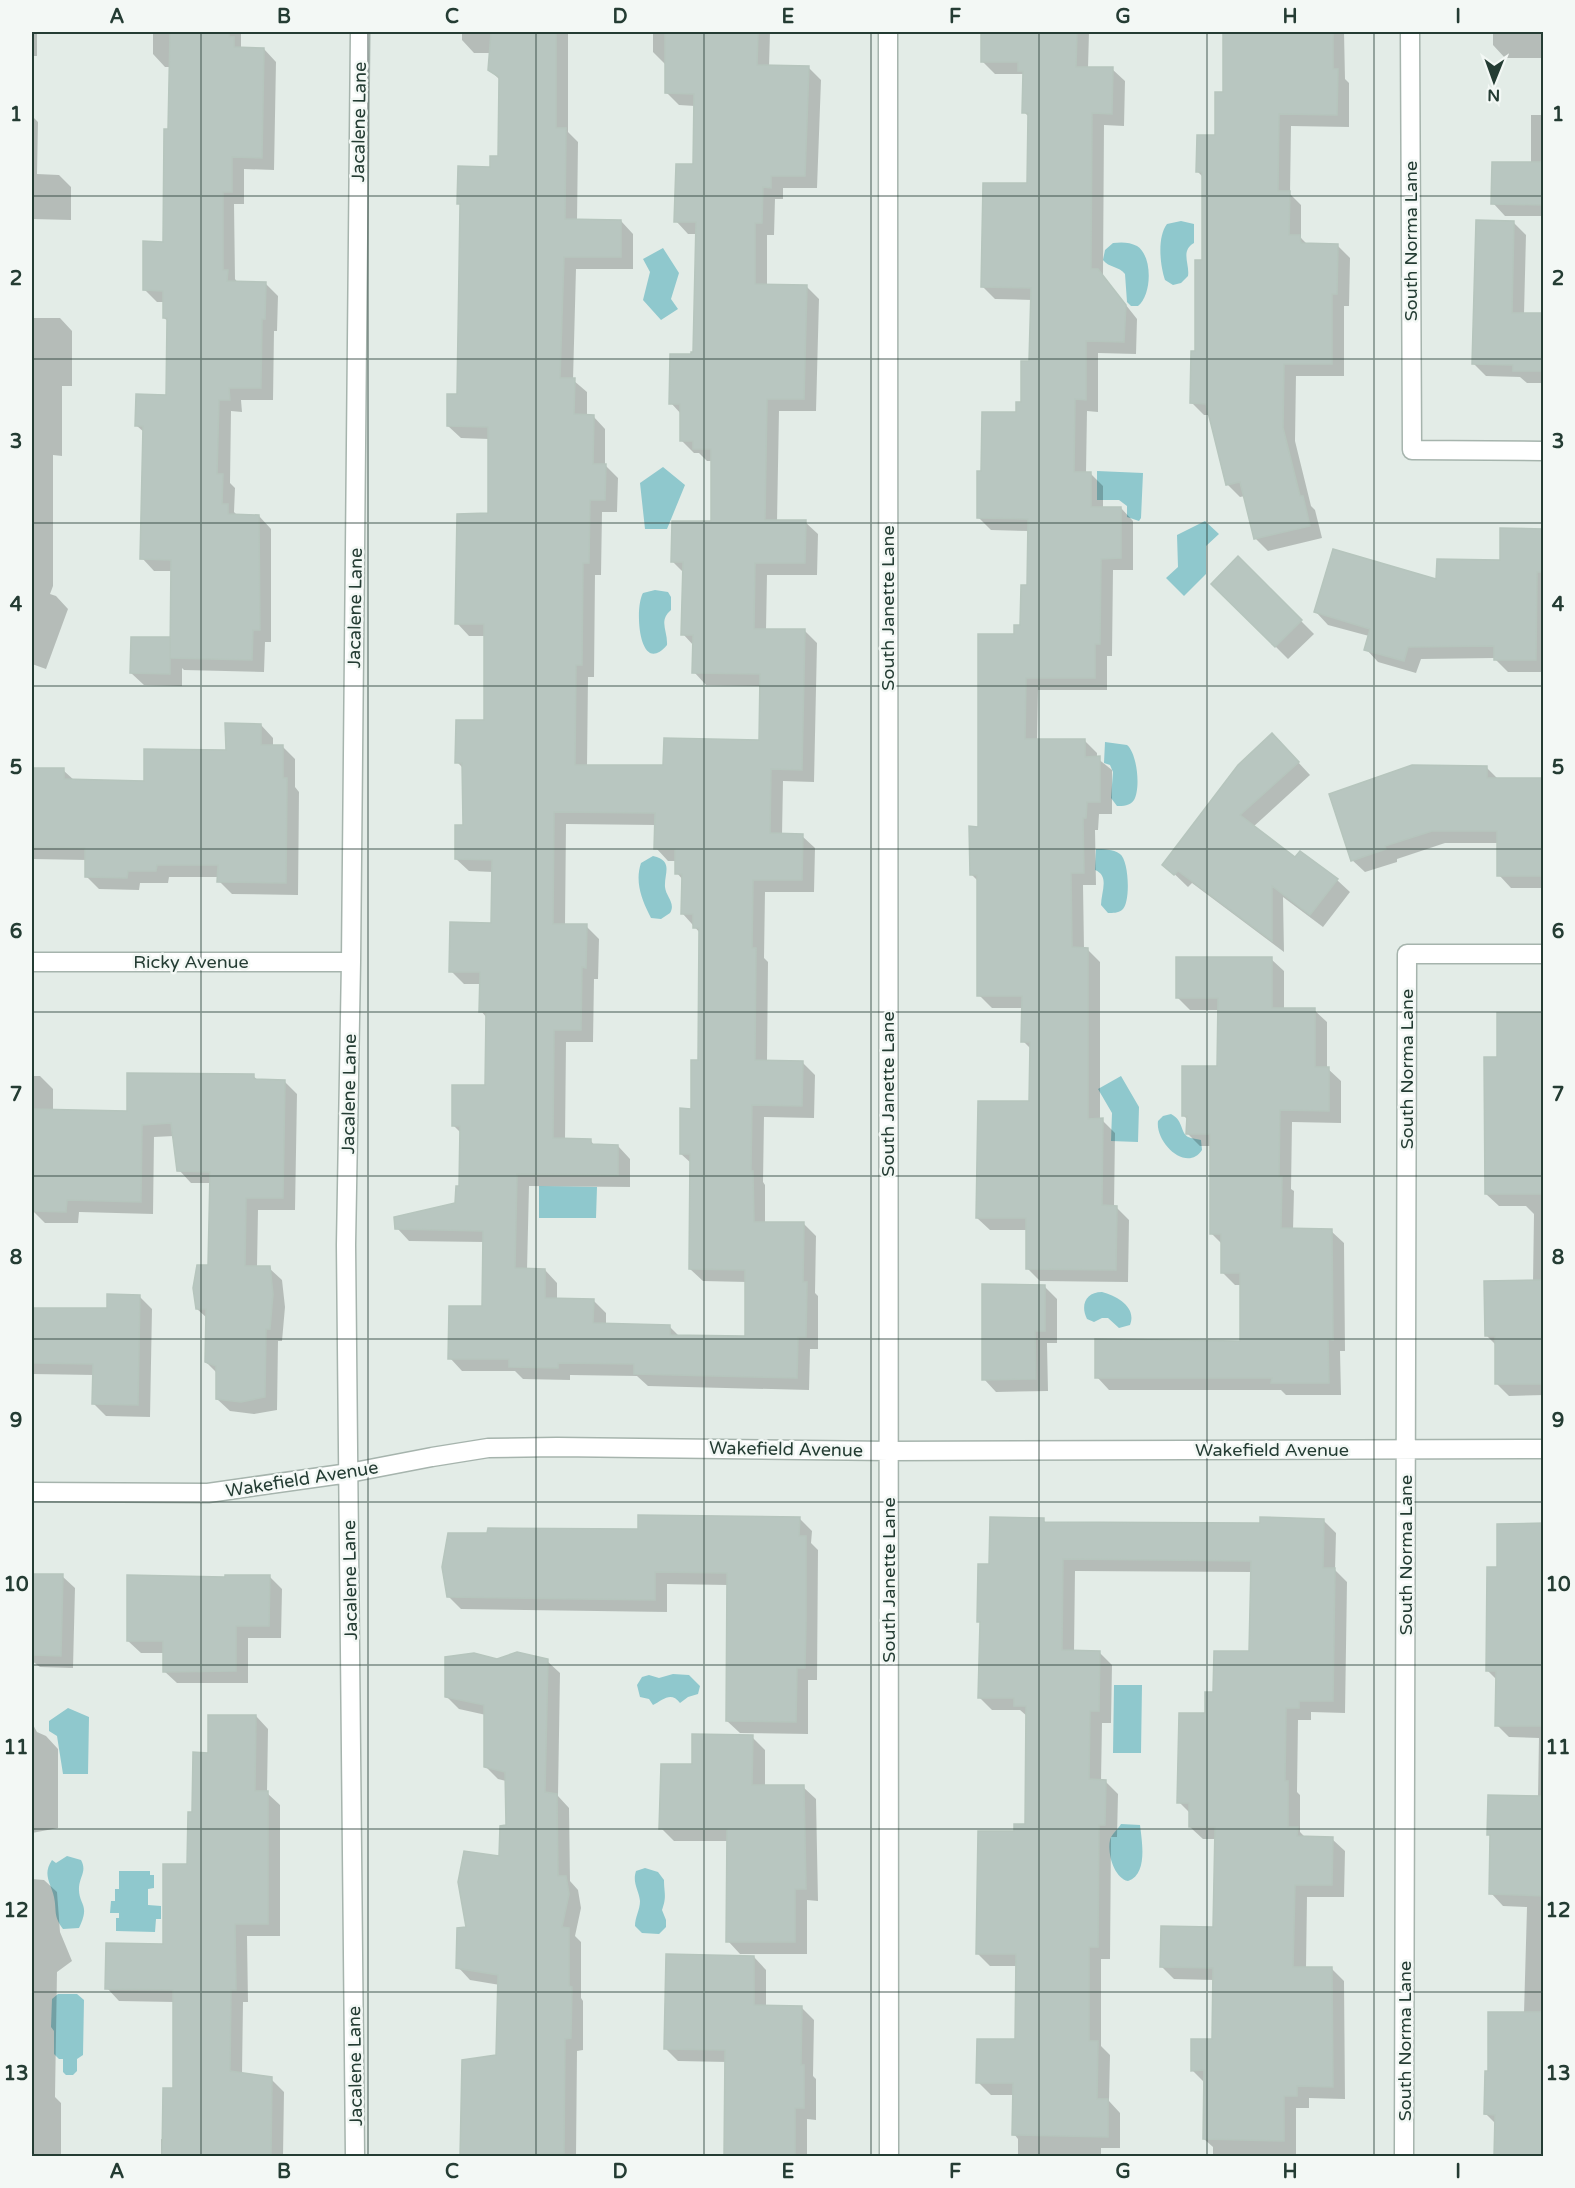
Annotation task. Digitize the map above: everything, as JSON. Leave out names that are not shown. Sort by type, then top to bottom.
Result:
[{"type":"street","name":"Jacalene Lane","points":[[356,2157],[346,1245],[360,32]]},
{"type":"street","name":"South Janette Lane","points":[[888,32],[889,2157]]},
{"type":"street","name":"South Norma Lane","points":[[1410,32],[1412,450],[1544,451]]},
{"type":"street","name":"South Norma Lane","points":[[1404,2157],[1407,954],[1544,954]]},
{"type":"street","name":"Ricky Avenue","points":[[32,962],[351,962]]},
{"type":"street","name":"Wakefield Avenue","points":[[32,1492],[208,1492],[349,1473],[432,1456],[488,1448],[889,1451],[1544,1449]]},
{"type":"water","points":[[1181,221],[1194,224],[1194,243],[1186,254],[1188,276],[1181,283],[1173,285],[1165,280],[1161,243],[1167,224]]},
{"type":"water","points":[[1113,243],[1137,246],[1146,258],[1148,285],[1143,301],[1138,306],[1131,306],[1127,302],[1125,274],[1103,260],[1105,250]]},
{"type":"water","points":[[663,248],[679,273],[671,299],[678,309],[661,320],[643,300],[650,272],[643,259]]},
{"type":"water","points":[[663,467],[685,485],[667,529],[645,529],[640,483]]},
{"type":"water","points":[[1097,471],[1143,473],[1139,521],[1127,517],[1127,506],[1119,500],[1097,500]]},
{"type":"water","points":[[1205,521],[1219,534],[1206,546],[1206,574],[1184,596],[1166,578],[1178,567],[1177,535]]},
{"type":"water","points":[[655,590],[668,592],[671,597],[671,610],[664,622],[667,645],[658,653],[650,653],[641,637],[639,612],[643,593]]},
{"type":"water","points":[[1105,742],[1127,745],[1133,755],[1137,771],[1137,787],[1134,800],[1128,805],[1117,806],[1111,798],[1113,772],[1110,765],[1104,763]]},
{"type":"water","points":[[1096,849],[1114,851],[1123,858],[1128,891],[1125,906],[1119,912],[1108,913],[1101,905],[1104,885],[1102,876],[1095,870]]},
{"type":"water","points":[[653,856],[660,858],[666,864],[665,887],[672,906],[670,913],[661,919],[651,918],[639,883],[641,863]]},
{"type":"water","points":[[1121,1076],[1139,1107],[1138,1142],[1111,1141],[1112,1113],[1098,1089]]},
{"type":"water","points":[[1171,1114],[1178,1120],[1187,1136],[1201,1140],[1202,1150],[1196,1156],[1181,1157],[1167,1146],[1162,1138],[1158,1130],[1158,1121],[1163,1116]]},
{"type":"water","points":[[539,1186],[597,1187],[596,1218],[539,1218]]},
{"type":"water","points":[[1102,1292],[1124,1303],[1131,1313],[1130,1325],[1119,1328],[1108,1318],[1094,1322],[1087,1319],[1084,1309],[1086,1300],[1092,1294]]},
{"type":"water","points":[[673,1674],[689,1675],[700,1686],[698,1694],[680,1703],[677,1699],[670,1697],[653,1705],[649,1699],[640,1697],[637,1685],[642,1677],[649,1675],[659,1678]]},
{"type":"water","points":[[1114,1685],[1142,1685],[1141,1753],[1113,1753]]},
{"type":"water","points":[[68,1708],[89,1717],[88,1774],[63,1774],[57,1736],[49,1731],[49,1721]]},
{"type":"water","points":[[1121,1824],[1140,1825],[1141,1832],[1141,1865],[1139,1872],[1128,1881],[1115,1870],[1109,1845]]},
{"type":"water","points":[[67,1856],[81,1860],[83,1864],[79,1893],[84,1914],[79,1928],[63,1929],[57,1917],[47,1875],[52,1860],[56,1863]]},
{"type":"water","points":[[645,1868],[658,1872],[664,1880],[665,1898],[662,1910],[666,1927],[659,1934],[642,1933],[635,1926],[640,1901],[635,1875],[636,1871]]},
{"type":"water","points":[[119,1871],[150,1871],[150,1875],[154,1875],[154,1888],[148,1889],[148,1905],[161,1906],[161,1919],[156,1919],[155,1932],[116,1931],[116,1918],[119,1918],[119,1913],[110,1913],[111,1901],[115,1901],[115,1889],[119,1889]]},
{"type":"water","points":[[58,1994],[77,1994],[84,2000],[83,2055],[77,2059],[77,2071],[73,2075],[66,2075],[63,2072],[63,2059],[59,2059],[54,2054],[54,2031],[51,2027],[52,1999]]},
{"type":"building","points":[[170,32],[229,32],[229,37],[234,37],[234,47],[264,48],[262,158],[232,157],[232,192],[223,192],[223,270],[228,270],[227,281],[266,282],[265,319],[262,319],[261,388],[229,388],[230,400],[219,400],[217,474],[223,474],[222,504],[228,504],[228,514],[259,515],[260,630],[253,630],[252,660],[170,658],[171,560],[140,559],[143,426],[135,426],[136,394],[166,395],[167,318],[163,318],[163,291],[143,290],[143,241],[163,242],[164,129],[168,129]]},
{"type":"building","points":[[491,32],[556,32],[556,128],[566,128],[565,219],[621,220],[621,257],[564,257],[560,378],[575,378],[574,414],[594,415],[593,464],[606,464],[605,500],[590,500],[589,563],[583,563],[582,665],[576,665],[575,765],[663,765],[664,738],[759,740],[760,674],[692,673],[693,635],[681,635],[683,562],[671,562],[672,521],[711,521],[711,449],[693,449],[693,441],[680,441],[680,404],[669,404],[670,354],[691,354],[693,352],[696,222],[674,222],[676,164],[693,164],[694,94],[665,93],[665,32],[758,32],[757,65],[809,66],[805,176],[771,176],[771,188],[763,187],[762,223],[755,223],[755,284],[807,285],[804,399],[767,399],[765,520],[806,520],[805,563],[755,563],[754,629],[805,629],[802,770],[771,769],[770,833],[803,834],[802,880],[753,880],[752,948],[756,948],[755,1060],[803,1061],[802,1106],[752,1105],[751,1171],[753,1171],[754,1222],[804,1222],[803,1282],[807,1282],[806,1337],[798,1337],[797,1378],[634,1374],[634,1364],[558,1363],[558,1368],[509,1367],[509,1359],[448,1359],[449,1306],[482,1306],[483,1231],[395,1229],[394,1217],[455,1203],[456,1186],[459,1186],[460,1126],[452,1126],[452,1085],[485,1085],[486,1012],[479,1012],[480,972],[449,972],[450,922],[491,923],[492,860],[455,859],[455,825],[463,825],[462,763],[455,763],[456,720],[484,720],[484,624],[455,624],[457,514],[488,513],[488,427],[447,426],[447,394],[457,394],[460,204],[457,204],[458,166],[490,167],[490,156],[498,156],[499,77],[488,70]],"holes":[[[554,812],[655,813],[654,849],[675,849],[675,874],[682,874],[681,914],[693,914],[693,928],[699,928],[698,1060],[691,1060],[691,1109],[680,1108],[680,1154],[690,1154],[689,1269],[745,1270],[745,1336],[670,1335],[670,1325],[593,1323],[594,1299],[545,1298],[545,1269],[515,1268],[517,1174],[618,1175],[618,1145],[591,1144],[591,1139],[553,1138],[554,1030],[581,1030],[582,967],[586,968],[587,924],[553,924]]]},
{"type":"building","points":[[981,32],[1077,32],[1076,67],[1113,67],[1112,114],[1092,113],[1091,269],[1098,269],[1126,305],[1124,342],[1086,341],[1086,400],[1075,399],[1074,472],[1091,472],[1091,507],[1121,507],[1121,558],[1101,559],[1100,644],[1095,644],[1095,678],[1026,678],[1025,739],[1085,739],[1085,757],[1100,756],[1100,802],[1087,802],[1086,818],[1083,818],[1084,873],[1071,873],[1072,947],[1088,948],[1088,1119],[1103,1118],[1102,1205],[1117,1206],[1116,1270],[1026,1269],[1026,1218],[976,1218],[978,1101],[1029,1101],[1030,1042],[1021,1042],[1022,996],[977,996],[977,875],[970,875],[969,826],[978,827],[978,634],[1014,634],[1014,625],[1020,625],[1021,585],[1027,585],[1028,519],[977,518],[977,471],[981,471],[982,412],[1016,412],[1016,402],[1021,402],[1021,361],[1029,361],[1031,288],[981,287],[983,183],[1027,183],[1028,113],[1022,113],[1023,71],[1018,71],[1018,62],[981,62]]},
{"type":"building","points":[[1223,32],[1333,32],[1333,69],[1338,69],[1337,115],[1279,114],[1278,191],[1290,191],[1289,235],[1300,235],[1301,243],[1338,244],[1337,294],[1332,294],[1332,364],[1284,364],[1283,428],[1310,526],[1254,539],[1240,482],[1226,485],[1206,404],[1190,403],[1191,351],[1195,351],[1195,260],[1202,260],[1202,172],[1196,172],[1197,135],[1215,135],[1215,92],[1223,92]]},
{"type":"building","points":[[1492,162],[1544,162],[1544,205],[1491,204]]},
{"type":"building","points":[[1476,220],[1514,221],[1512,313],[1544,313],[1544,371],[1513,371],[1513,365],[1472,364]]},
{"type":"building","points":[[1500,528],[1544,529],[1544,572],[1537,572],[1536,660],[1494,660],[1494,646],[1408,647],[1404,661],[1364,650],[1370,629],[1314,612],[1333,549],[1436,579],[1437,559],[1500,560]]},
{"type":"building","points":[[1238,556],[1302,620],[1275,647],[1211,584]]},
{"type":"building","points":[[131,637],[170,637],[170,674],[130,673]]},
{"type":"building","points":[[225,723],[261,724],[261,745],[283,745],[283,778],[287,778],[286,883],[217,882],[218,865],[157,865],[156,871],[128,871],[127,878],[85,877],[85,848],[32,847],[32,768],[64,768],[64,779],[144,781],[144,749],[226,750]]},
{"type":"building","points":[[1272,733],[1299,762],[1240,815],[1295,857],[1300,851],[1338,879],[1310,915],[1272,886],[1272,941],[1178,871],[1174,875],[1162,865],[1238,765]]},
{"type":"building","points":[[1412,765],[1487,766],[1487,778],[1541,778],[1541,876],[1497,876],[1497,831],[1432,831],[1385,846],[1386,849],[1351,861],[1329,794]]},
{"type":"building","points":[[1176,957],[1272,957],[1272,1008],[1315,1008],[1315,1067],[1329,1067],[1329,1111],[1280,1110],[1279,1177],[1282,1177],[1281,1228],[1332,1229],[1333,1340],[1328,1339],[1329,1383],[1271,1383],[1272,1378],[1095,1378],[1095,1339],[1240,1341],[1240,1273],[1221,1273],[1221,1234],[1210,1234],[1210,1134],[1186,1134],[1187,1116],[1182,1116],[1182,1066],[1217,1066],[1218,998],[1176,998]]},
{"type":"building","points":[[1497,1013],[1544,1013],[1544,1194],[1485,1194],[1484,1057],[1497,1057]]},
{"type":"building","points":[[127,1073],[254,1074],[254,1079],[285,1080],[283,1198],[246,1198],[245,1266],[270,1266],[273,1294],[270,1329],[266,1329],[265,1397],[241,1402],[216,1399],[216,1366],[205,1362],[206,1309],[196,1309],[193,1288],[197,1265],[208,1265],[210,1172],[177,1171],[171,1123],[142,1125],[141,1202],[67,1200],[66,1212],[32,1211],[32,1109],[127,1111]]},
{"type":"building","points":[[1544,1280],[1544,1384],[1495,1384],[1495,1336],[1485,1336],[1484,1281]]},
{"type":"building","points":[[982,1284],[1045,1285],[1045,1331],[1035,1331],[1036,1379],[982,1380]]},
{"type":"building","points":[[107,1294],[140,1295],[138,1405],[92,1404],[93,1364],[32,1363],[32,1308],[107,1308]]},
{"type":"building","points":[[638,1515],[800,1517],[799,1536],[806,1536],[806,1622],[805,1668],[797,1668],[796,1722],[726,1721],[727,1573],[655,1572],[655,1600],[447,1597],[442,1567],[448,1533],[487,1533],[488,1528],[638,1529]]},
{"type":"building","points":[[990,1517],[1044,1518],[1044,1522],[1260,1523],[1260,1517],[1324,1519],[1323,1568],[1335,1568],[1333,1701],[1299,1701],[1299,1708],[1286,1708],[1285,1781],[1288,1781],[1288,1827],[1298,1827],[1297,1836],[1333,1837],[1332,1885],[1295,1885],[1293,1967],[1332,1967],[1333,2087],[1297,2086],[1297,2096],[1284,2096],[1284,2141],[1203,2139],[1204,2070],[1191,2071],[1191,2039],[1212,2039],[1213,1968],[1160,1967],[1161,1926],[1213,1927],[1215,1827],[1189,1827],[1189,1803],[1177,1803],[1179,1713],[1205,1713],[1205,1692],[1213,1692],[1214,1651],[1249,1651],[1251,1561],[1063,1559],[1062,1650],[1100,1651],[1099,1711],[1090,1711],[1089,1779],[1106,1780],[1105,1825],[1099,1825],[1098,1947],[1089,1947],[1089,2041],[1098,2041],[1097,2099],[1108,2099],[1108,2137],[1012,2135],[1013,2083],[976,2083],[977,2039],[1015,2039],[1016,1954],[976,1954],[978,1831],[1014,1831],[1014,1824],[1025,1824],[1026,1706],[1014,1706],[1014,1698],[978,1698],[980,1622],[977,1622],[978,1564],[989,1564]]},
{"type":"building","points":[[1544,1523],[1544,1726],[1495,1726],[1496,1671],[1486,1671],[1487,1567],[1497,1567],[1497,1524]]},
{"type":"building","points":[[32,1574],[63,1574],[61,1656],[32,1655]]},
{"type":"building","points":[[127,1575],[225,1577],[225,1575],[270,1575],[269,1626],[236,1626],[236,1671],[163,1672],[163,1641],[127,1641]]},
{"type":"building","points":[[517,1652],[548,1659],[545,1792],[557,1794],[558,1876],[566,1876],[569,1894],[562,1927],[569,1928],[569,1986],[572,1987],[571,2038],[565,2039],[564,2153],[533,2154],[533,2157],[460,2157],[462,2060],[496,2055],[498,1975],[456,1968],[457,1928],[466,1927],[458,1882],[464,1851],[499,1856],[500,1826],[506,1825],[505,1772],[484,1767],[484,1705],[445,1697],[445,1657],[474,1653],[497,1659]]},
{"type":"building","points":[[208,1715],[256,1715],[255,1791],[268,1791],[268,1924],[235,1924],[236,1990],[231,1990],[230,2071],[272,2077],[271,2157],[162,2157],[163,2088],[173,2088],[173,1990],[105,1989],[106,1943],[163,1944],[163,1864],[187,1864],[188,1812],[192,1812],[193,1752],[208,1753]]},
{"type":"building","points":[[692,1734],[753,1735],[752,1785],[804,1785],[806,1889],[795,1889],[795,1942],[726,1942],[727,1829],[659,1829],[661,1764],[692,1764]]},
{"type":"building","points":[[1488,1795],[1544,1796],[1544,1896],[1489,1894]]},
{"type":"building","points":[[666,1954],[754,1956],[754,2005],[802,2006],[801,2065],[804,2065],[804,2108],[795,2108],[795,2157],[724,2157],[725,2050],[664,2049]]},
{"type":"building","points":[[1488,2012],[1544,2012],[1544,2157],[1494,2157],[1495,2115],[1484,2114],[1485,2071],[1488,2071]]}]
